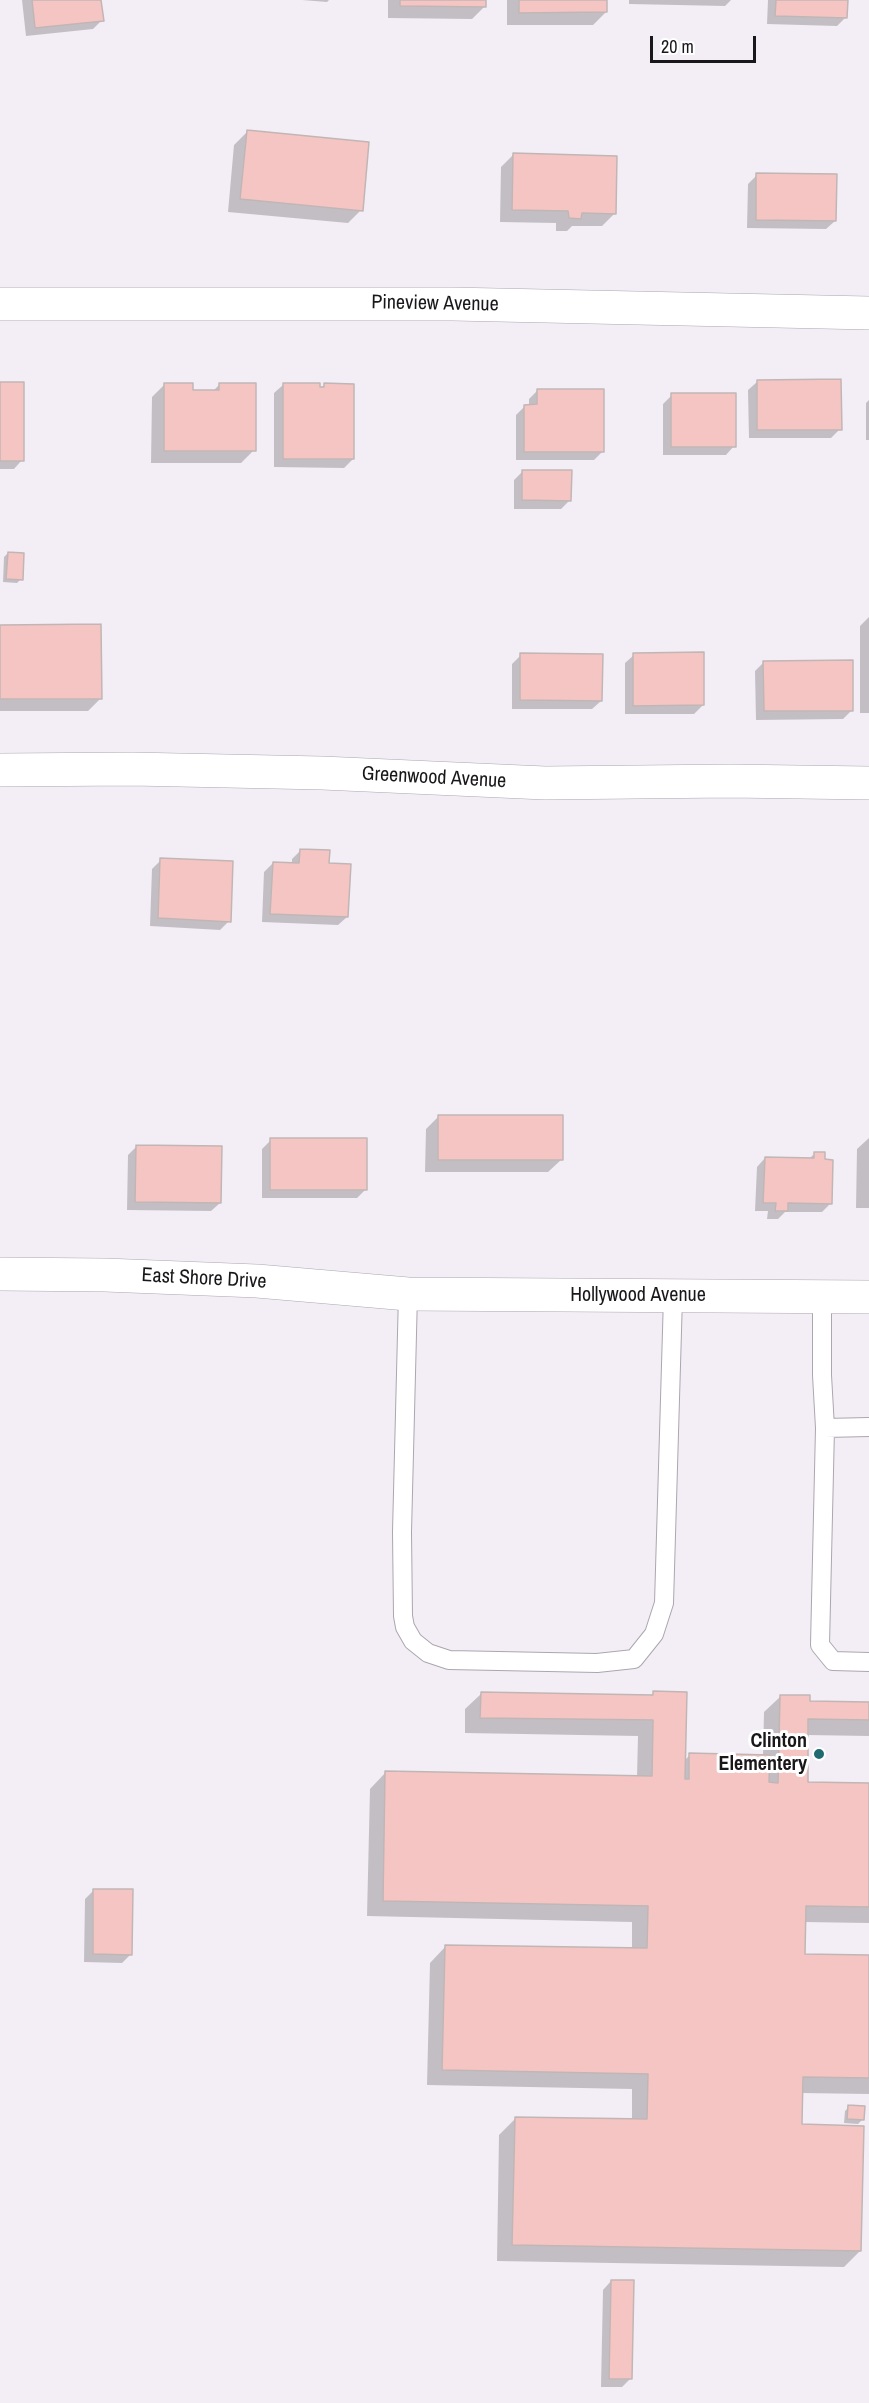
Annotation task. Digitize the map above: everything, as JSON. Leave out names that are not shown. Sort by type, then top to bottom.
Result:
[{"type":"street","name":"Pineview Avenue","points":[[0,304],[452,304],[869,313]]},
{"type":"street","name":"Greenwood Avenue","points":[[0,770],[132,769],[298,772],[545,783],[730,781],[869,783]]},
{"type":"street","name":"East Shore Drive","points":[[0,1274],[105,1275],[257,1281],[408,1294]]},
{"type":"street","name":"Hollywood Avenue","points":[[408,1294],[869,1297]]},
{"type":"lane","points":[[408,1294],[402,1532],[405,1627],[413,1641],[428,1653],[449,1660],[597,1663],[634,1659],[654,1634],[664,1603],[673,1297]]},
{"type":"lane","points":[[822,1296],[825,1428],[820,1645],[833,1661],[869,1662]]},
{"type":"lane","points":[[825,1428],[869,1427]]},
{"type":"building","points":[[32,0],[101,0],[104,21],[35,28]]},
{"type":"building","points":[[400,0],[486,0],[486,7],[400,6]]},
{"type":"building","points":[[519,0],[607,0],[607,12],[519,13]]},
{"type":"building","points":[[776,0],[848,0],[847,18],[775,16]]},
{"type":"building","points":[[247,130],[369,142],[363,211],[240,199]]},
{"type":"building","points":[[513,153],[617,156],[616,214],[582,213],[581,219],[569,218],[568,211],[512,210]]},
{"type":"building","points":[[756,173],[837,174],[836,221],[756,220]]},
{"type":"building","points":[[841,379],[842,430],[757,430],[757,380]]},
{"type":"building","points":[[0,382],[24,382],[24,461],[0,461]]},
{"type":"building","points":[[164,383],[193,383],[193,390],[219,390],[219,383],[256,383],[256,451],[164,451]]},
{"type":"building","points":[[283,383],[320,383],[320,387],[324,387],[324,383],[354,384],[354,459],[283,459]]},
{"type":"building","points":[[537,389],[604,389],[604,452],[524,452],[524,405],[537,404]]},
{"type":"building","points":[[671,393],[736,393],[736,447],[671,447]]},
{"type":"building","points":[[522,470],[572,470],[571,501],[522,500]]},
{"type":"building","points":[[8,552],[24,553],[23,580],[6,579]]},
{"type":"building","points":[[101,624],[102,699],[0,699],[0,625]]},
{"type":"building","points":[[704,652],[704,705],[633,706],[633,653]]},
{"type":"building","points":[[520,653],[603,654],[602,701],[520,700]]},
{"type":"building","points":[[853,660],[853,711],[764,711],[763,661]]},
{"type":"building","points":[[300,849],[330,850],[329,863],[351,864],[348,917],[270,914],[273,862],[299,863]]},
{"type":"building","points":[[160,858],[233,861],[231,922],[158,918]]},
{"type":"building","points":[[438,1115],[563,1115],[563,1160],[438,1160]]},
{"type":"building","points":[[270,1138],[367,1138],[367,1190],[270,1190]]},
{"type":"building","points":[[136,1145],[222,1146],[221,1203],[135,1202]]},
{"type":"building","points":[[814,1152],[825,1152],[825,1159],[833,1160],[832,1204],[788,1203],[788,1211],[775,1211],[776,1203],[763,1203],[765,1157],[814,1158]]},
{"type":"building","points":[[653,1691],[687,1692],[685,1779],[689,1779],[689,1753],[770,1755],[769,1782],[778,1783],[780,1695],[810,1695],[810,1701],[869,1702],[869,1720],[808,1719],[808,1782],[869,1783],[869,1907],[806,1906],[805,1954],[869,1955],[869,2078],[803,2077],[802,2124],[864,2126],[861,2251],[512,2245],[515,2117],[647,2119],[648,2074],[442,2070],[445,1945],[647,1948],[648,1906],[383,1901],[385,1771],[652,1776],[653,1720],[480,1718],[481,1692],[653,1695]]},
{"type":"building","points":[[93,1889],[133,1889],[132,1955],[93,1954]]},
{"type":"building","points":[[848,2105],[865,2106],[864,2120],[847,2119]]},
{"type":"building","points":[[611,2280],[634,2280],[632,2379],[609,2379]]},
{"type":"place","name":"Clinton Elementery","points":[[819,1754]]}]
